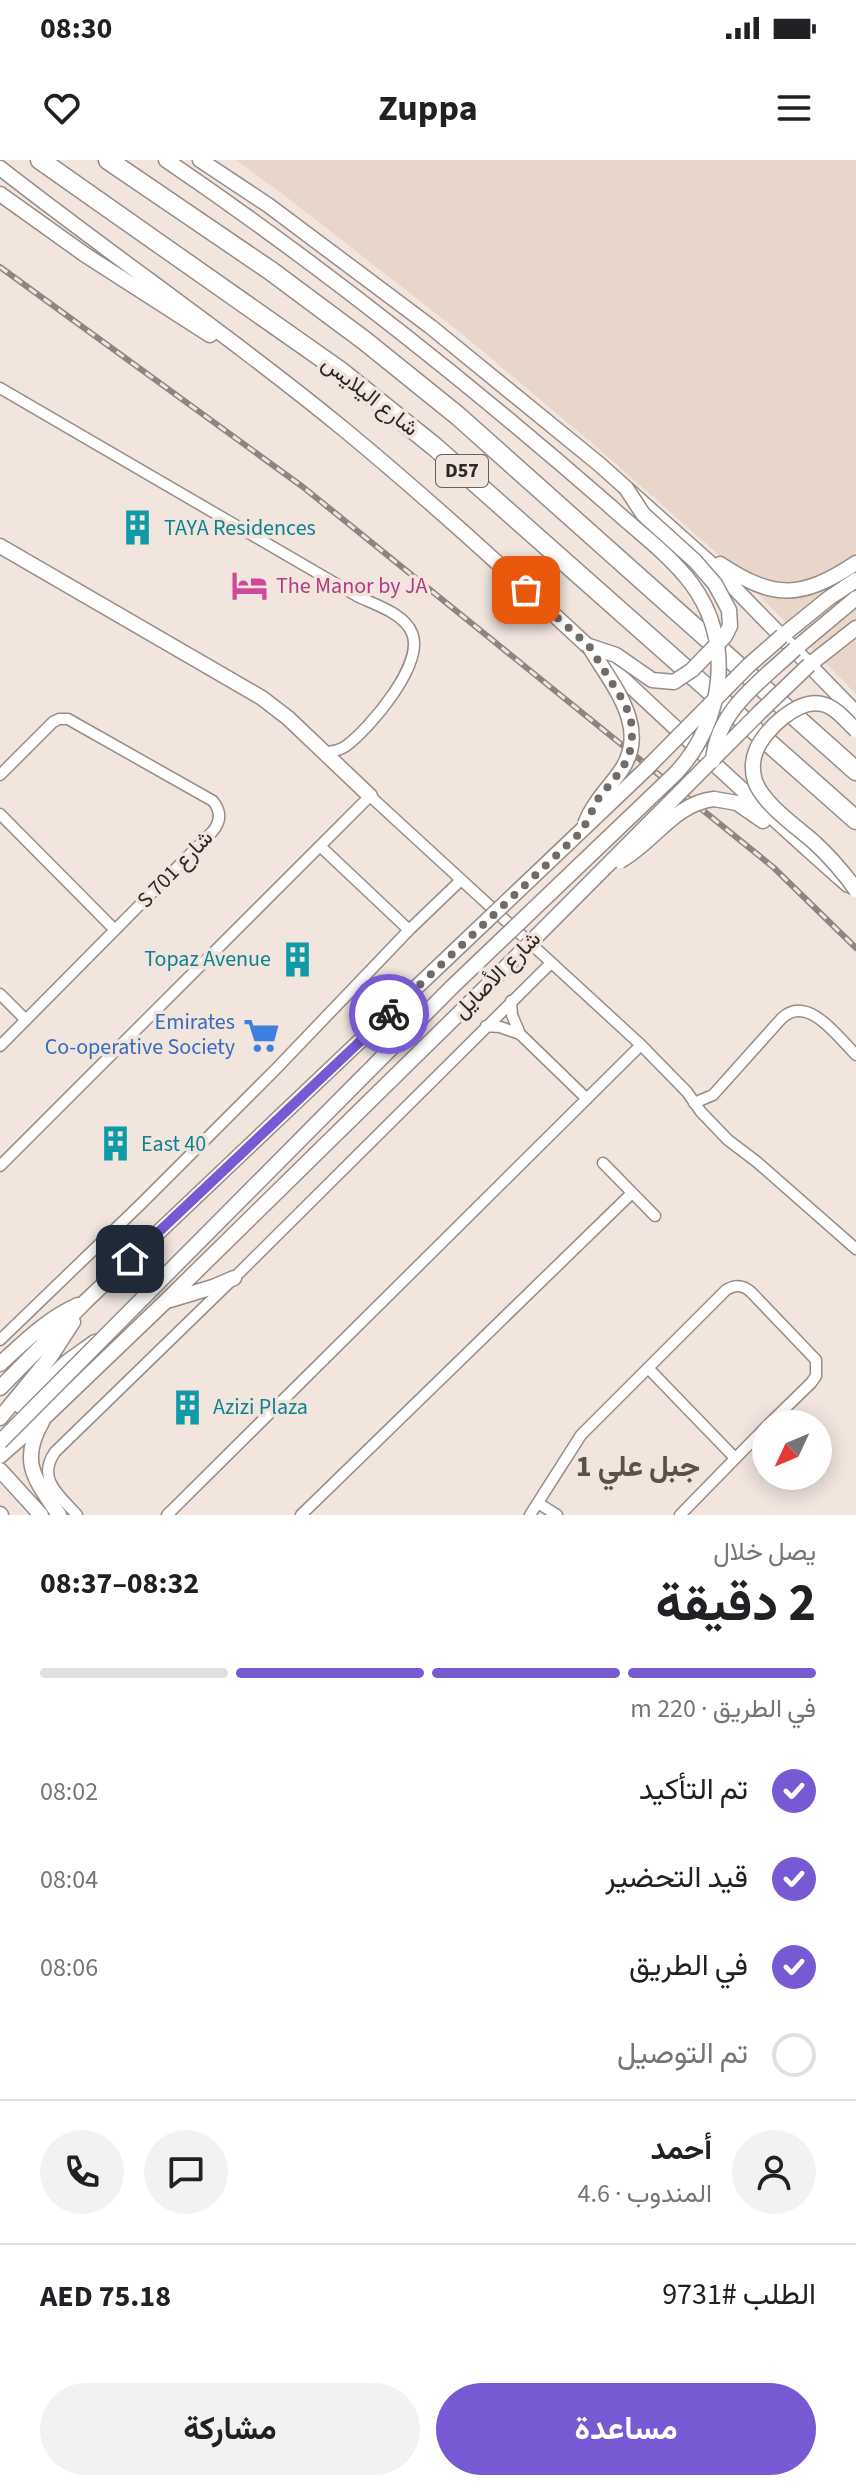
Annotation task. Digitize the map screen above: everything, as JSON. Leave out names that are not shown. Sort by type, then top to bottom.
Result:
[{"type":"highway","name":"شارع اليلايس","points":[[40,160],[339,370],[435,447],[856,820]]},
{"type":"highway","name":"شارع اليلايس","points":[[108,160],[271,271],[377,350],[458,416],[856,771]]},
{"type":"main road","points":[[0,1442],[452,987],[676,773],[694,751],[713,712],[719,682],[716,638],[700,596],[684,574],[502,413],[365,303],[166,160]]},
{"type":"main road","points":[[200,160],[268,205],[431,327],[626,488],[687,542],[856,713]]},
{"type":"main road","points":[[0,168],[346,431],[589,646],[812,854],[856,891]]},
{"type":"main road","points":[[0,194],[188,323],[243,350]]},
{"type":"main road","points":[[589,646],[616,655],[652,680],[674,682],[692,670],[725,636],[730,626],[727,605],[715,584],[695,561],[643,514],[626,488]]},
{"type":"main road","points":[[687,542],[742,578],[778,590],[799,590],[819,585],[856,563]]},
{"type":"main road","points":[[0,546],[262,698],[288,718],[370,796]]},
{"type":"main road","name":"شارع الأصايل","points":[[0,1388],[86,1301],[582,831],[749,665],[829,598],[856,580]]},
{"type":"main road","points":[[713,761],[716,740],[729,712],[795,649],[856,598]]},
{"type":"main road","name":"شارع الأصايل","points":[[0,1456],[166,1301],[760,712],[809,665],[856,628]]},
{"type":"main road","points":[[582,831],[598,799],[625,765],[632,738],[628,710],[589,646]]},
{"type":"main road","points":[[856,730],[828,706],[814,703],[800,706],[759,744],[753,765],[755,781],[764,795],[829,857],[856,891]]},
{"type":"main road","points":[[606,868],[645,845],[686,808],[699,801],[714,799],[730,800],[744,806],[787,841],[812,854]]},
{"type":"main road","points":[[166,1301],[234,1278]]},
{"type":"main road","points":[[0,1419],[56,1349],[86,1301]]},
{"type":"main road","points":[[0,1364],[52,1318],[86,1301]]},
{"type":"main road","points":[[0,1419],[16,1409],[76,1355],[107,1335]]},
{"type":"main road","points":[[47,1415],[31,1446],[30,1462],[39,1488],[59,1515]]},
{"type":"main road","points":[[0,1470],[41,1515]]},
{"type":"street","points":[[0,388],[407,624],[413,636],[413,655],[390,698],[347,745],[333,752],[323,752]]},
{"type":"street","name":"S 701 شارع","points":[[0,775],[53,722],[64,718],[216,804],[219,817],[216,828],[0,1046]]},
{"type":"street","points":[[0,1166],[370,796],[641,1045],[728,1140],[856,1249]]},
{"type":"street","points":[[0,814],[115,930]]},
{"type":"street","points":[[320,846],[409,930]]},
{"type":"street","points":[[0,1340],[252,1093],[461,880]]},
{"type":"street","points":[[77,1515],[51,1487],[47,1468],[51,1458],[550,964]]},
{"type":"street","points":[[0,994],[26,1020]]},
{"type":"street","points":[[511,1001],[514,1022],[520,1034],[587,1099]]},
{"type":"street","points":[[694,1103],[713,1095],[791,1011],[802,1010],[813,1014],[856,1055]]},
{"type":"street","points":[[486,1026],[520,1034]]},
{"type":"street","points":[[167,1515],[641,1045]]},
{"type":"street","points":[[603,1163],[655,1216]]},
{"type":"street","points":[[301,1515],[632,1193]]},
{"type":"street","points":[[530,1515],[581,1435],[732,1286],[746,1288],[812,1354],[817,1368],[811,1383],[784,1410]]},
{"type":"street","points":[[648,1368],[735,1458]]},
{"type":"street","points":[[680,1515],[752,1442]]},
{"type":"street","points":[[538,1503],[557,1515]]},
{"type":"shaded area","points":[[236,160],[856,160],[856,694],[727,562],[592,443],[461,333]]},
{"type":"railway","points":[[0,267],[303,487],[773,867],[856,948]]},
{"type":"way so far","points":[[389,1014],[582,831],[598,799],[629,757],[632,729],[624,702],[589,646],[526,590]]},
{"type":"place","name":"TAYA Residences","points":[[138,528]]},
{"type":"place","name":"The Manor by JA","points":[[250,586]]},
{"type":"place","name":"Topaz Avenue","points":[[297,959]]},
{"type":"place","name":"Emirates Co-operative Society","points":[[261,1035]]},
{"type":"place","name":"East 40","points":[[115,1144]]},
{"type":"place","name":"Azizi Plaza","points":[[187,1407]]},
{"type":"district","name":"جبل علي 1","points":[[638,1466]]},
{"type":"route","points":[[130,1259],[389,1014]]}]
